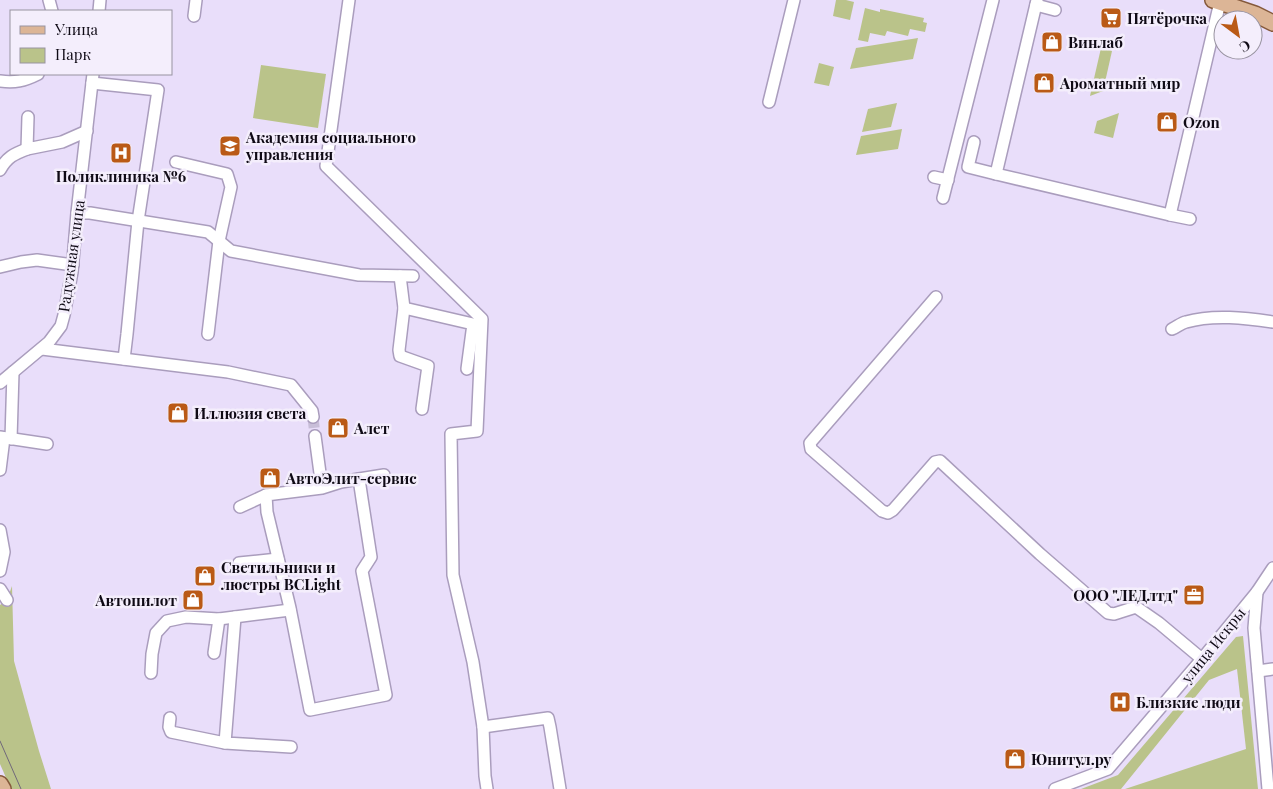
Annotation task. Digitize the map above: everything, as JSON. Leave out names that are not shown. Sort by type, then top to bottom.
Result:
[{"type":"main road","points":[[1217,1],[1273,22]]},
{"type":"main road","points":[[0,784],[3,789]]},
{"type":"street","points":[[194,16],[196,0]]},
{"type":"street","points":[[350,0],[326,166],[482,319],[477,431],[451,434],[453,576],[474,662],[483,727],[487,789]]},
{"type":"street","points":[[770,102],[794,0]]},
{"type":"street","points":[[943,198],[993,0]]},
{"type":"street","points":[[1170,215],[1217,1]]},
{"type":"street","points":[[996,174],[1035,2],[1055,10]]},
{"type":"street","points":[[0,81],[22,81],[36,75]]},
{"type":"street","points":[[93,78],[158,90],[138,221],[124,359]]},
{"type":"street","name":"Радужная улица","points":[[0,383],[42,349],[61,326],[73,265],[93,78]]},
{"type":"street","points":[[27,149],[28,117]]},
{"type":"street","points":[[0,170],[5,160],[15,154],[27,149],[62,142],[87,130]]},
{"type":"street","points":[[974,142],[968,168],[1190,219]]},
{"type":"street","points":[[953,159],[969,163]]},
{"type":"street","points":[[176,162],[227,174],[231,187],[219,241],[208,334]]},
{"type":"street","points":[[934,177],[948,180]]},
{"type":"street","points":[[78,213],[90,213],[208,232],[231,250],[360,275],[413,276]]},
{"type":"street","points":[[0,267],[37,260],[73,265]]},
{"type":"street","points":[[400,276],[404,308],[399,350],[400,356],[428,366],[422,409]]},
{"type":"street","points":[[936,297],[810,443],[811,449],[882,511],[888,513],[893,510],[935,462],[940,460],[1040,554],[1108,613],[1114,614],[1136,607],[1159,623],[1202,660]]},
{"type":"street","points":[[404,308],[473,324],[467,368]]},
{"type":"street","points":[[1172,329],[1186,322],[1208,318],[1246,318],[1273,322]]},
{"type":"street","points":[[42,349],[228,372],[290,385],[312,411],[312,417]]},
{"type":"street","points":[[0,470],[13,372]]},
{"type":"street","points":[[315,436],[322,488]]},
{"type":"street","points":[[5,438],[47,444]]},
{"type":"street","points":[[240,507],[266,495],[322,488],[341,482],[384,475]]},
{"type":"street","points":[[266,495],[267,512],[290,610],[310,710],[386,695],[362,571],[372,557],[360,479]]},
{"type":"street","points":[[0,530],[4,552],[0,571]]},
{"type":"street","points":[[239,563],[278,559]]},
{"type":"street","name":"улица Искры","points":[[1055,789],[1108,769],[1202,660],[1273,568]]},
{"type":"street","points":[[0,589],[7,600]]},
{"type":"street","points":[[1256,592],[1254,628],[1268,789]]},
{"type":"street","points":[[150,672],[156,634],[167,621],[186,617],[218,619],[290,610]]},
{"type":"street","points":[[225,743],[235,617]]},
{"type":"street","points":[[214,653],[218,619]]},
{"type":"street","points":[[1258,671],[1273,669]]},
{"type":"street","points":[[170,718],[169,727],[171,732],[225,743],[291,747]]},
{"type":"street","points":[[483,727],[548,718],[560,789]]},
{"type":"green space","points":[[836,0],[854,2],[850,20],[833,16]]},
{"type":"green space","points":[[865,8],[880,12],[880,9],[924,18],[923,22],[927,23],[925,32],[910,29],[908,36],[887,31],[885,36],[870,33],[868,42],[858,40]]},
{"type":"green space","points":[[918,38],[913,59],[850,69],[856,48]]},
{"type":"green space","points":[[1101,48],[1112,51],[1103,91],[1090,96]]},
{"type":"green space","points":[[819,63],[834,67],[829,86],[814,83]]},
{"type":"green space","points":[[261,65],[326,74],[318,128],[253,118]]},
{"type":"green space","points":[[897,103],[891,127],[862,132],[868,109]]},
{"type":"green space","points":[[1119,113],[1113,138],[1094,133],[1097,121]]},
{"type":"green space","points":[[902,129],[898,149],[856,155],[861,136]]},
{"type":"green space","points":[[12,586],[14,661],[51,789],[11,789],[0,764],[0,605],[7,600]]},
{"type":"green space","points":[[1243,636],[1258,789],[1125,789],[1246,749],[1237,669],[1209,680],[1121,789],[1081,789],[1118,775],[1236,637]]},
{"type":"tunnel","points":[[313,417],[315,436]]},
{"type":"tram line","points":[[0,741],[21,789]]},
{"type":"place","name":"Пятёрочка","points":[[1111,18]]},
{"type":"place","name":"Винлаб","points":[[1052,42]]},
{"type":"place","name":"Ароматный мир","points":[[1044,83]]},
{"type":"place","name":"Ozon","points":[[1167,122]]},
{"type":"place","name":"Академия социального управления","points":[[230,146]]},
{"type":"place","name":"Поликлиника №6","points":[[121,153]]},
{"type":"place","name":"Иллюзия света","points":[[178,413]]},
{"type":"place","name":"Алет","points":[[338,428]]},
{"type":"place","name":"АвтоЭлит-сервис","points":[[270,478]]},
{"type":"place","name":"Светильники и люстры BCLight","points":[[205,576]]},
{"type":"place","name":"ООО \"ЛЕДлтд\"","points":[[1194,595]]},
{"type":"place","name":"Автопилот","points":[[193,600]]},
{"type":"place","name":"Близкие люди","points":[[1120,702]]},
{"type":"place","name":"Юнитул.ру","points":[[1015,759]]}]
